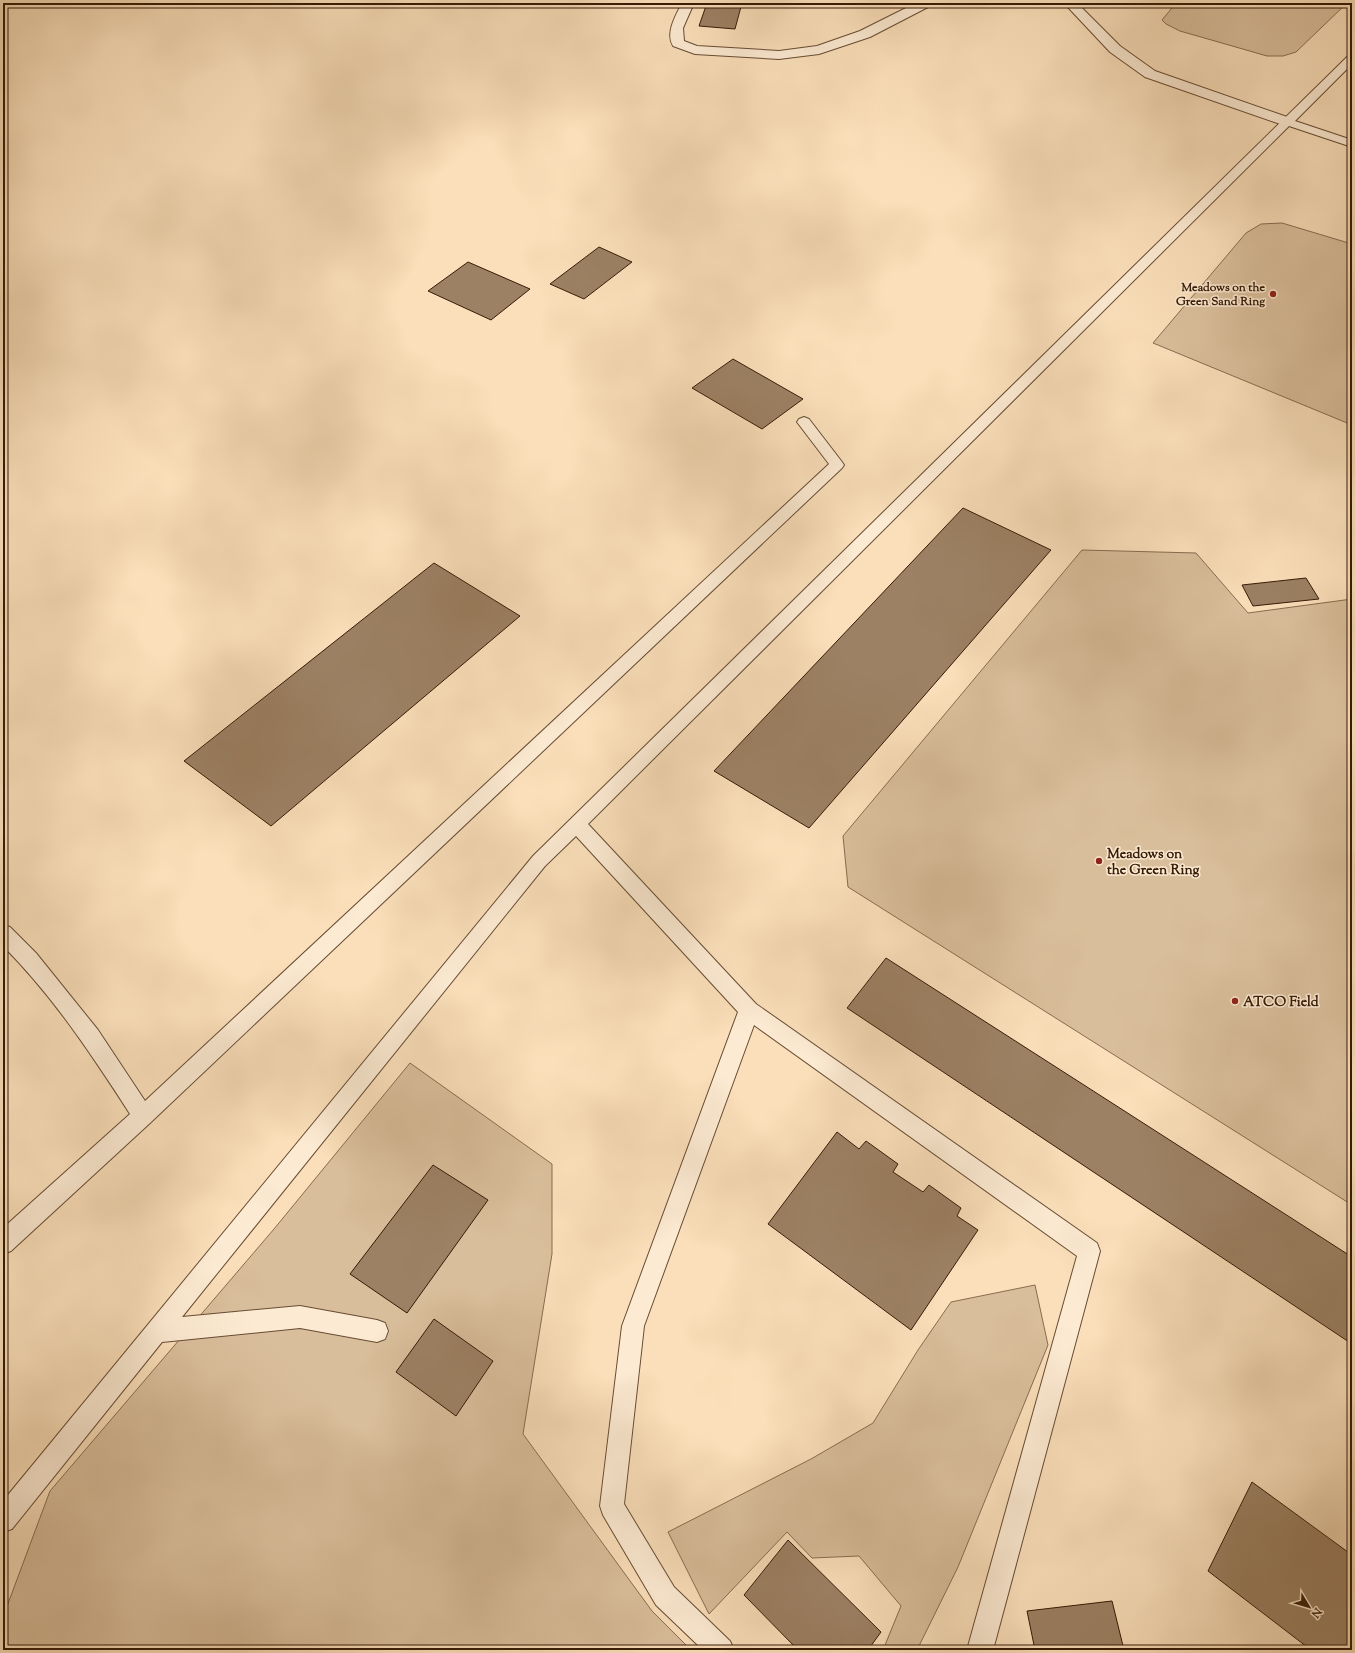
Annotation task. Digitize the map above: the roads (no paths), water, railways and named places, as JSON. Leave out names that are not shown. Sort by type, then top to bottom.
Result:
[{"type":"street","points":[[688,3],[676,28],[678,43],[695,50],[779,55],[826,48],[865,34],[926,3]]},
{"type":"street","points":[[1070,3],[1115,49],[1150,74],[1288,122]]},
{"type":"lane","points":[[3,1520],[539,861],[1352,58]]},
{"type":"lane","points":[[1288,122],[1352,144]]},
{"type":"lane","points":[[3,1243],[143,1116],[837,465],[804,422]]},
{"type":"lane","points":[[576,824],[749,1010],[1089,1251],[980,1650]]},
{"type":"lane","points":[[3,933],[29,959],[91,1036],[143,1116]]},
{"type":"lane","points":[[721,1650],[665,1596],[612,1506],[633,1326],[749,1010]]},
{"type":"lane","points":[[158,1331],[300,1317],[377,1331]]},
{"type":"place","name":"Meadows on the Green Sand Ring","points":[[1273,294]]},
{"type":"place","name":"Meadows on the Green Ring","points":[[1099,861]]},
{"type":"place","name":"ATCO Field","points":[[1235,1001]]}]
